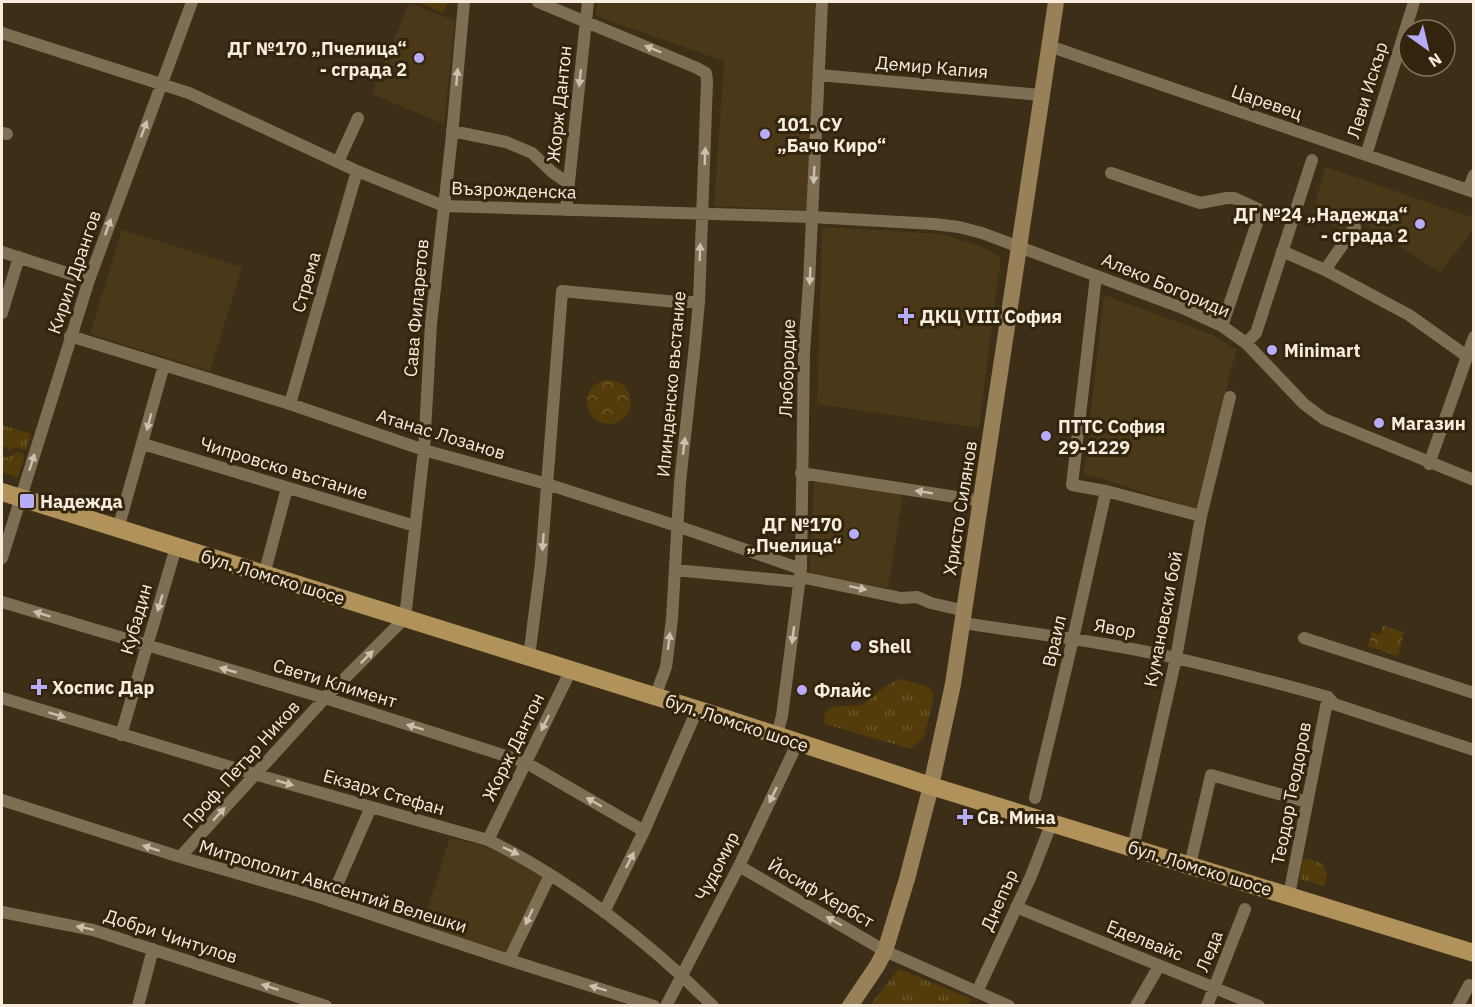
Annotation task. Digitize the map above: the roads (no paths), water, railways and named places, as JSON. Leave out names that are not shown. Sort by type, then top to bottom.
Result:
[{"type":"main road","name":"бул. Ломско шосе","points":[[2,492],[777,735],[931,786],[1473,952]]},
{"type":"street","name":"Кирил Дрангов","points":[[2,558],[89,280],[192,2]]},
{"type":"street","name":"Сава Филаретов","points":[[405,618],[424,450],[431,324],[464,2]]},
{"type":"street","points":[[538,2],[586,20]]},
{"type":"street","name":"Жорж Дантон","points":[[566,210],[588,2]]},
{"type":"street","name":"Любородие","points":[[777,735],[782,716],[800,576],[804,352],[822,2]]},
{"type":"street","name":"Христо Силянов","points":[[850,1005],[885,951],[931,786],[953,684],[1056,2]]},
{"type":"street","name":"Леви Искър","points":[[1366,155],[1414,2]]},
{"type":"street","name":"Илинденско въстание","points":[[586,20],[706,73],[699,302],[666,667],[655,697]]},
{"type":"street","name":"Възрожденска","points":[[2,33],[189,93],[357,171],[444,206],[812,217],[959,227],[1019,245]]},
{"type":"street","name":"Царевец","points":[[1049,46],[1471,191]]},
{"type":"street","name":"Демир Капия","points":[[819,75],[1041,94]]},
{"type":"street","points":[[338,162],[358,118]]},
{"type":"street","points":[[452,131],[506,142],[532,153],[568,183]]},
{"type":"street","points":[[1246,343],[1256,333],[1312,160]]},
{"type":"street","name":"Стрема","points":[[290,404],[357,171]]},
{"type":"street","points":[[1111,173],[1200,203],[1227,198],[1258,208],[1258,219],[1222,326]]},
{"type":"street","points":[[1471,191],[1473,175]]},
{"type":"street","points":[[1325,270],[1355,226]]},
{"type":"street","name":"Алеко Богориди","points":[[1019,245],[1185,309],[1222,326],[1246,343],[1314,413],[1324,420],[1473,480]]},
{"type":"street","points":[[1282,251],[1325,270],[1409,315],[1468,357]]},
{"type":"street","points":[[2,252],[89,280]]},
{"type":"street","points":[[2,313],[19,257]]},
{"type":"street","points":[[1096,276],[1072,485],[1201,516]]},
{"type":"street","points":[[529,657],[541,563],[562,291],[699,302]]},
{"type":"street","name":"Атанас Лозанов","points":[[70,336],[290,404],[424,450],[547,484],[677,526],[800,576]]},
{"type":"street","points":[[1430,464],[1473,337]]},
{"type":"street","points":[[118,529],[144,444],[164,365]]},
{"type":"street","name":"Кумановски бой","points":[[1133,848],[1176,658],[1201,516],[1230,397]]},
{"type":"street","name":"Чипровско въстание","points":[[144,444],[416,526]]},
{"type":"street","points":[[801,473],[982,501]]},
{"type":"street","points":[[264,575],[287,488]]},
{"type":"street","name":"Враил","points":[[1035,798],[1106,492]]},
{"type":"street","name":"Кубадин","points":[[121,735],[176,547]]},
{"type":"street","points":[[675,570],[800,576]]},
{"type":"street","name":"Явор","points":[[800,576],[901,597],[917,597],[964,617],[1176,658],[1270,681],[1328,697],[1334,704],[1473,750]]},
{"type":"street","name":"Свети Климент","points":[[2,602],[525,762],[644,831]]},
{"type":"street","name":"Проф. Петър Ников","points":[[180,857],[254,774],[405,618]]},
{"type":"street","points":[[1304,638],[1473,693]]},
{"type":"street","name":"Жорж Дантон","points":[[488,840],[571,670]]},
{"type":"street","name":"Теодор Теодоров","points":[[1289,896],[1328,697]]},
{"type":"street","name":"Екзарх Стефан","points":[[2,698],[254,774],[488,840],[521,856],[604,912],[682,975],[713,1005]]},
{"type":"street","points":[[604,912],[644,831],[697,710]]},
{"type":"street","name":"Чудомир","points":[[666,1005],[739,866],[798,742]]},
{"type":"street","points":[[1190,865],[1211,775],[1306,802]]},
{"type":"street","name":"Митрополит Авксентий Велешки","points":[[2,800],[180,857],[330,901],[654,1005]]},
{"type":"street","points":[[330,901],[371,807]]},
{"type":"street","name":"Днепър","points":[[977,992],[1052,822]]},
{"type":"street","name":"Йосиф Хербст","points":[[739,866],[885,951],[977,992],[988,1002],[1010,1005]]},
{"type":"street","points":[[509,960],[550,874]]},
{"type":"street","name":"Еделвайс","points":[[1016,908],[1259,1005]]},
{"type":"street","name":"Леда","points":[[1207,1005],[1245,909]]},
{"type":"street","name":"Добри Чинтулов","points":[[2,912],[93,930],[318,1004]]},
{"type":"street","points":[[138,1005],[153,949]]},
{"type":"street","points":[[1136,1005],[1160,966]]},
{"type":"street","points":[[1458,1005],[1469,985]]},
{"type":"place","name":"ДГ №170 „Пчелица“ - сграда 2","points":[[419,58]]},
{"type":"place","name":"101. СУ „Бачо Киро“","points":[[765,134]]},
{"type":"place","name":"ДГ №24 „Надежда“ - сграда 2","points":[[1420,224]]},
{"type":"place","name":"ДКЦ VIII София","points":[[906,316]]},
{"type":"place","name":"Minimart","points":[[1272,350]]},
{"type":"place","name":"Магазин","points":[[1379,423]]},
{"type":"place","name":"ПТТС София 29-1229","points":[[1046,436]]},
{"type":"place","name":"Надежда","points":[[27,501]]},
{"type":"place","name":"ДГ №170 „Пчелица“","points":[[854,534]]},
{"type":"place","name":"Shell","points":[[856,646]]},
{"type":"place","name":"Хоспис Дар","points":[[39,687]]},
{"type":"place","name":"Флайс","points":[[802,690]]},
{"type":"place","name":"Св. Мина","points":[[965,817]]}]
